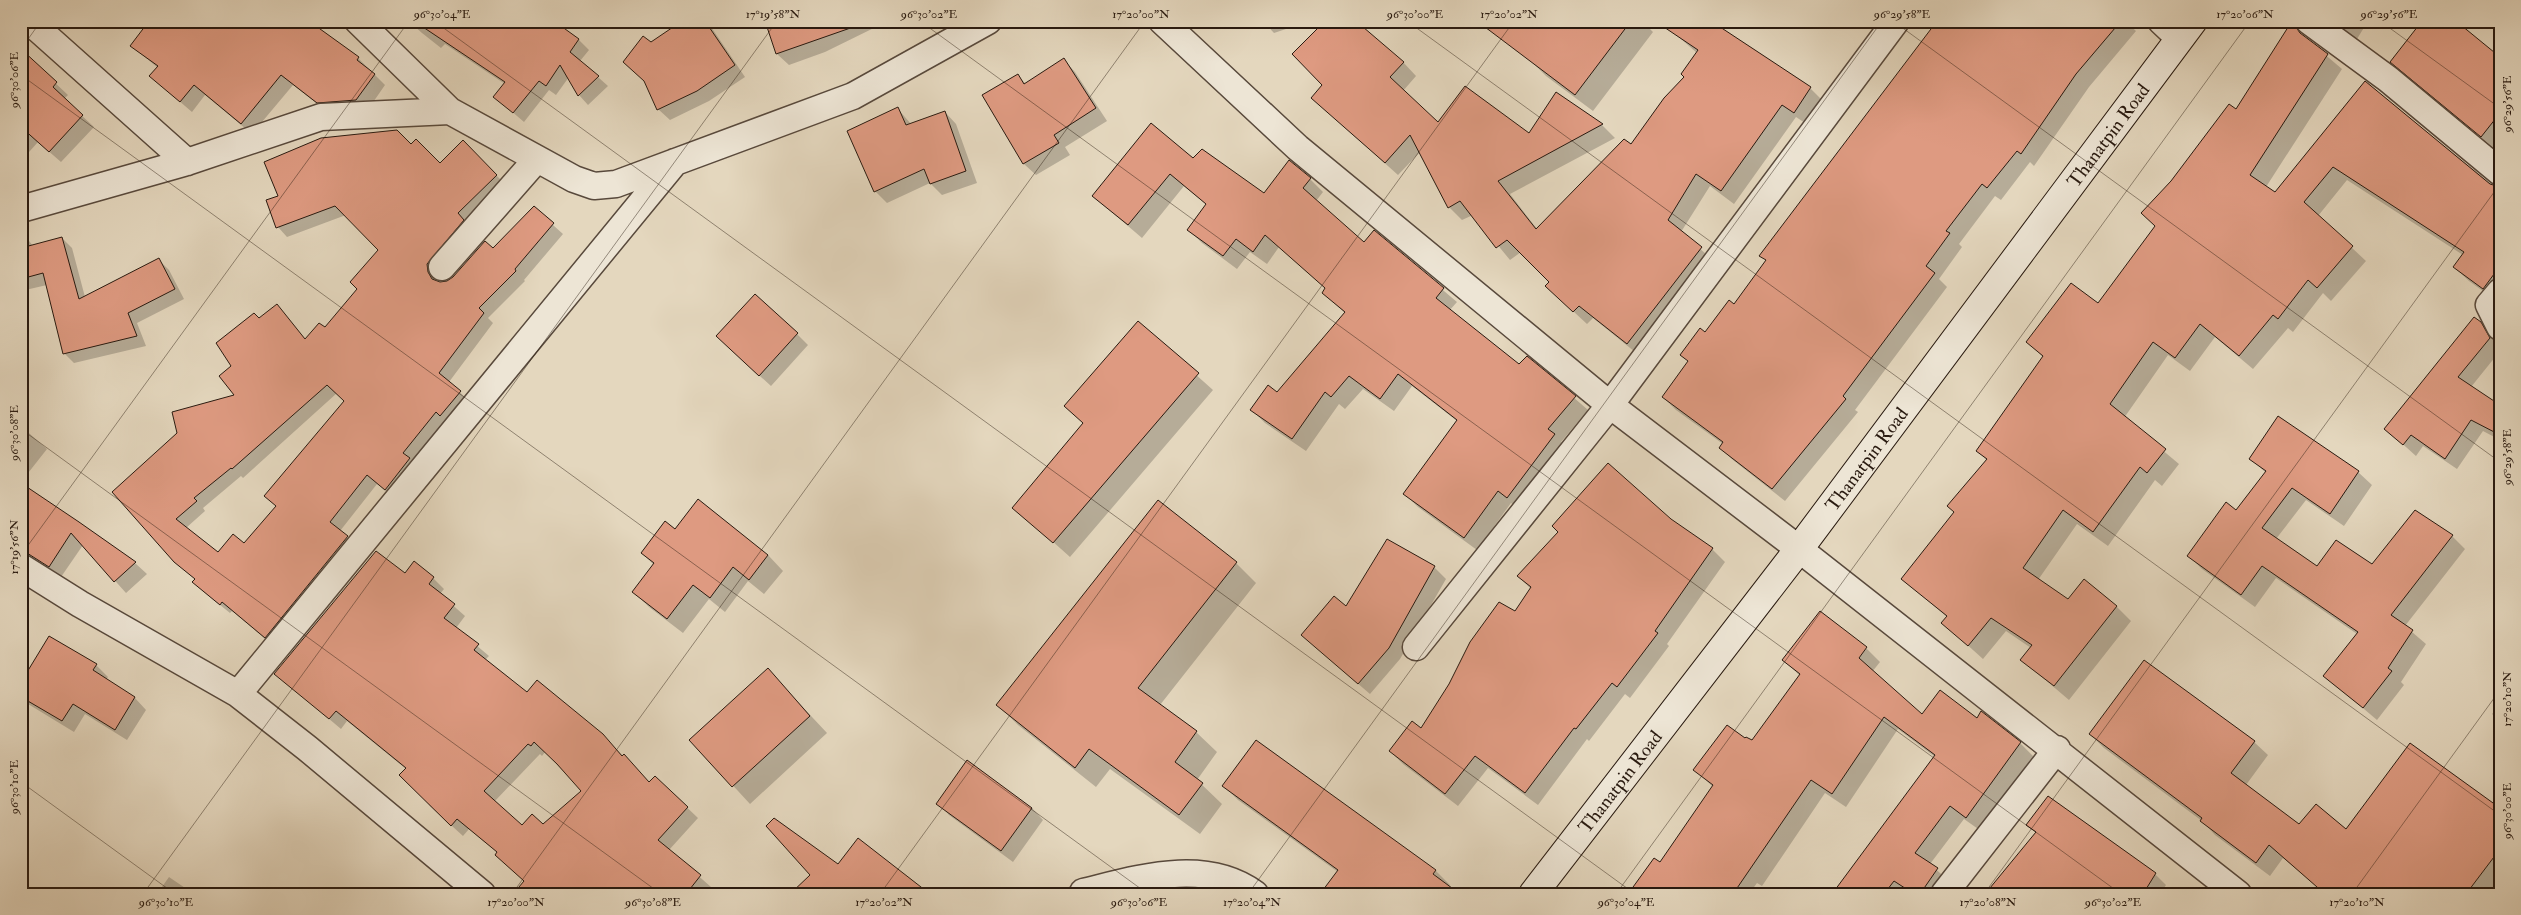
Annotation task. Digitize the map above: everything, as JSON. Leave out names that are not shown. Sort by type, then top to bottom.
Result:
[{"type":"main road","name":"Thanatpin Road","points":[[1533,894],[1799,549],[2149,83],[2178,27]]},
{"type":"street","points":[[29,21],[187,162]]},
{"type":"street","points":[[358,21],[450,111],[574,180],[594,186],[616,184],[853,96],[988,21]]},
{"type":"street","points":[[1162,21],[1298,148],[1610,405],[2057,749],[2238,894]]},
{"type":"street","points":[[1416,647],[1610,405],[1896,21]]},
{"type":"street","points":[[2310,21],[2388,79],[2500,172]]},
{"type":"street","points":[[21,209],[187,162],[321,117],[450,111]]},
{"type":"street","points":[[442,267],[537,159]]},
{"type":"street","points":[[238,694],[676,161]]},
{"type":"street","points":[[2500,292],[2489,305],[2500,327]]},
{"type":"street","points":[[21,567],[80,604],[238,694],[307,748],[482,894]]},
{"type":"street","points":[[1944,894],[2057,749]]},
{"type":"street","points":[[1083,894],[1083,892],[1148,876],[1181,874],[1218,876],[1245,886],[1255,894]]},
{"type":"building","points":[[149,21],[309,21],[359,57],[357,60],[375,74],[356,100],[317,103],[281,75],[241,124],[194,85],[180,102],[149,76],[158,66],[130,46]]},
{"type":"building","points":[[414,21],[554,21],[579,39],[570,52],[599,76],[578,96],[560,65],[546,86],[539,81],[513,113],[493,97],[505,82]]},
{"type":"building","points":[[682,21],[705,21],[735,65],[697,91],[657,110],[644,81],[623,62],[643,36],[651,42]]},
{"type":"building","points":[[765,21],[858,21],[859,25],[776,54]]},
{"type":"building","points":[[1325,21],[1356,21],[1404,62],[1390,77],[1438,122],[1465,86],[1529,133],[1556,92],[1603,124],[1498,181],[1536,229],[1624,139],[1631,144],[1664,98],[1684,77],[1681,74],[1698,50],[1655,21],[1711,21],[1811,87],[1794,113],[1782,105],[1721,191],[1696,174],[1668,220],[1702,247],[1627,344],[1579,306],[1573,312],[1545,286],[1549,282],[1507,240],[1496,248],[1460,201],[1448,208],[1410,135],[1385,163],[1311,98],[1322,85],[1292,54]]},
{"type":"building","points":[[1477,21],[1631,21],[1575,95]]},
{"type":"building","points":[[1937,21],[2121,21],[2076,74],[2021,154],[2017,151],[1987,188],[1982,184],[1946,231],[1950,233],[1926,266],[1935,273],[1843,396],[1846,399],[1772,489],[1719,448],[1723,442],[1662,397],[1688,361],[1680,355],[1700,328],[1705,332],[1729,300],[1734,304],[1766,260],[1759,256]]},
{"type":"building","points":[[2292,21],[2300,33],[2328,54],[2250,175],[2275,192],[2365,81],[2490,184],[2500,187],[2500,266],[2483,289],[2453,267],[2464,252],[2333,167],[2304,202],[2353,246],[2317,288],[2308,280],[2278,319],[2273,315],[2239,356],[2200,324],[2175,358],[2153,342],[2110,404],[2166,449],[2147,473],[2140,467],[2093,532],[2063,510],[2023,568],[2068,599],[2084,579],[2117,606],[2054,686],[2020,660],[2032,645],[1991,618],[1968,646],[1941,623],[1947,616],[1901,579],[1954,512],[1947,506],[1987,459],[1976,451],[2043,356],[2026,342],[2071,283],[2098,303],[2155,226],[2141,213],[2171,181],[2229,104],[2236,109]]},
{"type":"building","points":[[2335,21],[2349,21],[2344,28]]},
{"type":"building","points":[[2422,21],[2456,21],[2500,57],[2500,113],[2481,137],[2390,62]]},
{"type":"building","points":[[21,49],[57,82],[53,87],[83,115],[49,152],[21,127]]},
{"type":"building","points":[[1064,58],[1096,108],[1054,135],[1059,143],[1023,164],[982,95],[1018,74],[1024,84]]},
{"type":"building","points":[[898,107],[906,125],[945,111],[966,171],[930,184],[924,169],[874,192],[847,131]]},
{"type":"building","points":[[1151,123],[1193,158],[1202,149],[1264,193],[1289,160],[1311,178],[1303,188],[1364,242],[1374,230],[1444,288],[1436,298],[1519,364],[1527,356],[1576,396],[1548,429],[1555,434],[1507,498],[1498,491],[1464,538],[1403,494],[1457,420],[1398,374],[1380,399],[1349,376],[1331,397],[1325,392],[1292,439],[1250,410],[1268,385],[1277,392],[1345,312],[1322,293],[1325,288],[1265,235],[1253,252],[1236,239],[1223,256],[1187,230],[1206,204],[1170,174],[1128,225],[1092,196]]},
{"type":"building","points":[[397,130],[411,144],[416,139],[440,163],[463,140],[497,175],[458,213],[464,220],[427,264],[428,272],[432,279],[440,282],[447,281],[453,277],[485,241],[493,248],[534,206],[554,223],[515,269],[516,271],[479,308],[484,313],[439,373],[461,391],[440,416],[436,412],[403,453],[410,458],[385,490],[367,475],[330,522],[348,536],[265,638],[222,602],[220,605],[192,582],[195,579],[174,562],[112,492],[177,433],[172,412],[234,395],[219,376],[231,366],[216,343],[254,313],[259,318],[277,304],[305,339],[319,323],[325,327],[357,289],[350,282],[378,250],[335,206],[276,228],[266,200],[278,196],[264,162],[321,138]],"holes":[[[327,385],[344,401],[264,496],[276,506],[244,543],[233,534],[218,552],[176,519],[197,501],[194,498],[232,469]]]},
{"type":"building","points":[[62,237],[79,299],[159,258],[175,289],[128,313],[137,336],[63,354],[43,273],[21,279],[21,248]]},
{"type":"building","points":[[755,294],[798,333],[759,376],[716,336]]},
{"type":"building","points":[[2474,317],[2481,322],[2490,338],[2458,377],[2500,405],[2500,435],[2471,420],[2445,459],[2411,435],[2403,445],[2384,429]]},
{"type":"building","points":[[1138,321],[1199,373],[1053,543],[1012,508],[1083,423],[1064,406]]},
{"type":"building","points":[[2278,416],[2359,471],[2330,514],[2292,488],[2262,528],[2317,566],[2336,540],[2372,564],[2415,510],[2453,535],[2391,615],[2413,630],[2388,668],[2392,671],[2363,708],[2323,676],[2358,632],[2262,566],[2241,595],[2187,556],[2226,502],[2236,510],[2266,471],[2249,459]]},
{"type":"building","points":[[1608,463],[1671,519],[1713,548],[1655,631],[1658,633],[1617,687],[1612,683],[1576,729],[1574,728],[1525,793],[1475,756],[1445,794],[1389,751],[1412,721],[1421,728],[1449,684],[1470,642],[1499,602],[1515,611],[1531,587],[1517,576],[1558,532],[1552,526]]},
{"type":"building","points":[[21,483],[136,562],[114,582],[71,533],[49,567],[21,550]]},
{"type":"building","points":[[698,499],[768,555],[749,580],[733,567],[710,598],[693,585],[667,619],[632,592],[654,563],[641,553],[665,521],[675,529]]},
{"type":"building","points":[[1158,500],[1237,562],[1138,688],[1197,731],[1175,762],[1203,783],[1179,815],[1089,749],[1075,768],[996,705]]},
{"type":"building","points":[[1387,539],[1435,566],[1389,648],[1358,684],[1301,635],[1334,596],[1346,606]]},
{"type":"building","points":[[376,551],[405,573],[414,561],[434,577],[429,584],[455,604],[444,618],[479,644],[474,650],[527,692],[537,680],[603,734],[622,756],[624,754],[649,782],[655,776],[688,807],[658,840],[701,875],[686,894],[513,894],[524,881],[495,855],[497,852],[457,819],[451,826],[399,775],[406,768],[336,711],[329,719],[274,674]],"holes":[[[534,742],[581,791],[543,824],[532,814],[522,825],[484,791],[528,744],[531,746]]]},
{"type":"building","points":[[1820,611],[1867,647],[1859,658],[1922,714],[1940,690],[1977,718],[1981,711],[2021,742],[1966,818],[1950,806],[1915,853],[1938,868],[1920,894],[1914,894],[1894,881],[1884,894],[1832,894],[1935,755],[1884,717],[1832,794],[1811,780],[1733,894],[1628,894],[1654,858],[1660,862],[1713,785],[1693,770],[1727,725],[1745,738],[1752,740],[1800,674],[1782,660]]},
{"type":"building","points":[[49,636],[97,664],[93,670],[135,697],[115,730],[73,704],[62,721],[21,697],[21,682]]},
{"type":"building","points":[[2144,660],[2255,741],[2231,773],[2299,824],[2316,804],[2346,829],[2410,743],[2500,808],[2500,849],[2466,894],[2325,894],[2269,845],[2256,863],[2200,821],[2202,818],[2089,734]]},
{"type":"building","points":[[768,668],[810,716],[732,787],[689,740]]},
{"type":"building","points":[[1256,740],[1436,870],[1433,874],[1460,894],[1320,894],[1338,870],[1222,786]]},
{"type":"building","points":[[967,760],[1032,808],[1001,851],[936,804]]},
{"type":"building","points":[[2048,796],[2156,873],[2143,894],[1985,894],[2036,832],[2026,825]]},
{"type":"building","points":[[774,818],[838,864],[858,838],[930,894],[790,894],[810,875],[766,826]]}]
